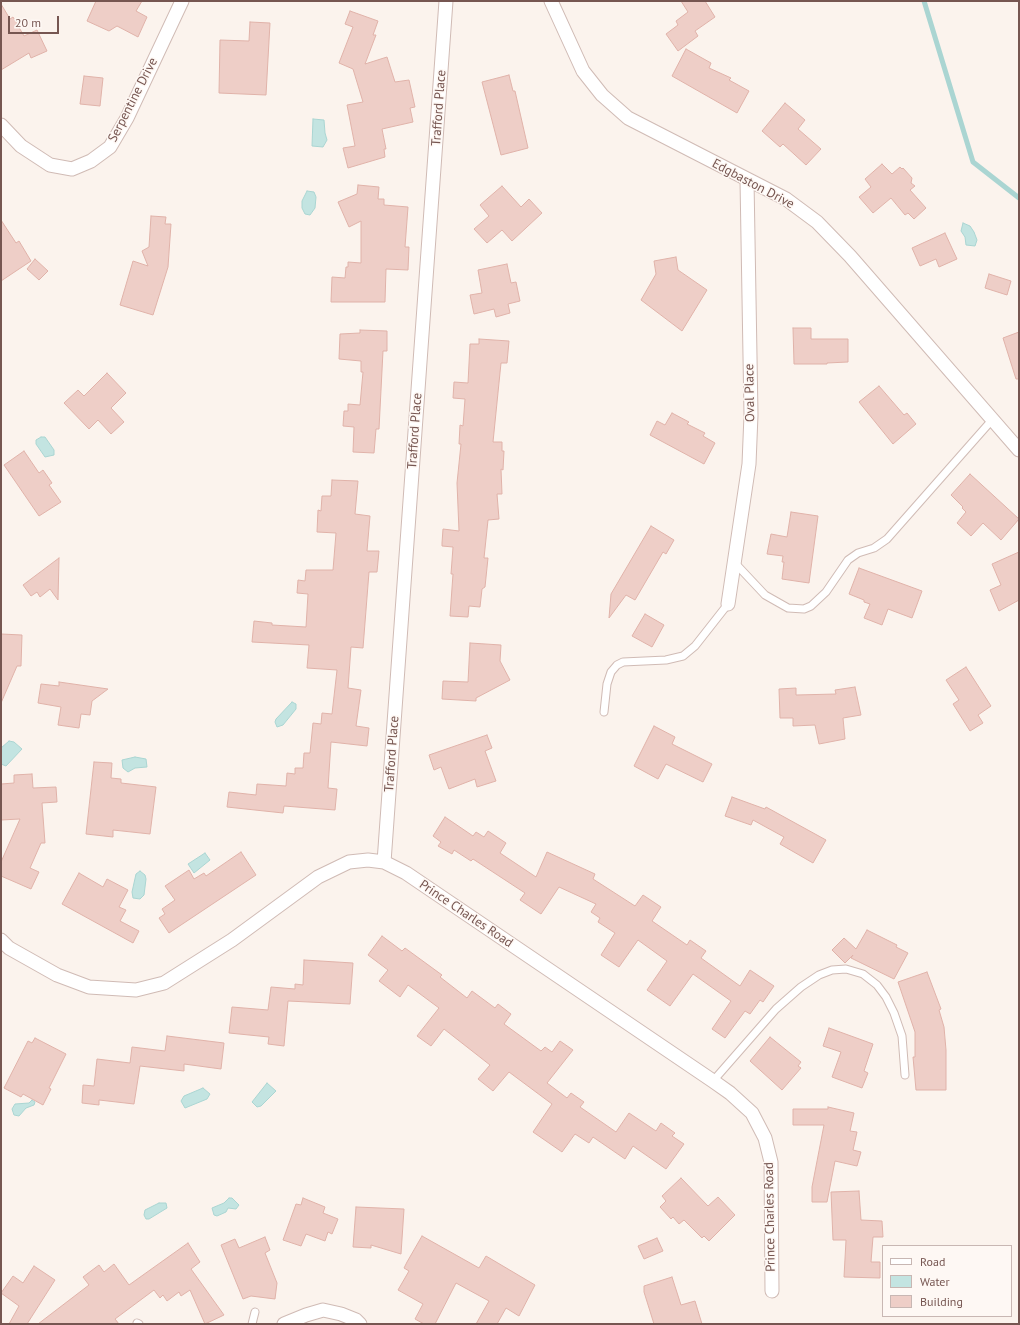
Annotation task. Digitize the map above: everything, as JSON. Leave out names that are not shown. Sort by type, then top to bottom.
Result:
[{"type":"street","name":"Serpentine Drive","points":[[1,125],[21,146],[50,165],[72,169],[91,161],[110,146],[127,118],[182,1]]},
{"type":"street","name":"Trafford Place","points":[[384,862],[446,1]]},
{"type":"street","name":"Edgbaston Drive","points":[[551,1],[583,71],[602,95],[628,118],[786,199],[817,222],[850,256],[1019,450]]},
{"type":"street","name":"Oval Place","points":[[728,604],[733,562],[749,464],[751,422],[747,180]]},
{"type":"street","name":"Prince Charles Road","points":[[1,940],[9,948],[57,975],[89,987],[136,990],[164,983],[232,940],[318,877],[349,862],[368,860],[384,862],[406,872],[713,1081],[730,1093],[752,1113],[765,1138],[771,1162],[772,1291]]},
{"type":"street","points":[[284,1324],[323,1310],[341,1314],[356,1320],[360,1324]]},
{"type":"lane","points":[[733,562],[765,595],[788,608],[804,609],[811,606],[826,592],[848,560],[858,553],[874,548],[887,539],[992,420]]},
{"type":"lane","points":[[604,712],[610,672],[617,665],[623,662],[666,660],[683,656],[695,646],[728,604]]},
{"type":"lane","points":[[713,1081],[776,1009],[801,987],[819,975],[832,970],[846,969],[863,974],[873,981],[886,998],[894,1013],[902,1036],[905,1075]]},
{"type":"lane","points":[[252,1324],[255,1312]]},
{"type":"water","points":[[313,119],[324,120],[327,140],[323,147],[312,146]]},
{"type":"water","points":[[307,191],[314,192],[316,197],[315,208],[310,215],[305,214],[302,208],[302,201]]},
{"type":"water","points":[[963,223],[970,226],[974,232],[977,240],[975,246],[966,245],[965,237],[961,231]]},
{"type":"water","points":[[41,437],[45,437],[54,450],[54,455],[45,457],[36,444],[36,440]]},
{"type":"water","points":[[292,702],[296,704],[296,709],[283,725],[277,727],[275,722],[276,719]]},
{"type":"water","points":[[9,741],[14,742],[22,749],[6,766],[1,764],[1,748]]},
{"type":"water","points":[[135,757],[146,759],[147,767],[135,768],[128,772],[123,768],[122,760]]},
{"type":"water","points":[[205,853],[210,860],[194,873],[188,864]]},
{"type":"water","points":[[140,871],[145,875],[146,879],[144,895],[140,899],[133,898],[132,892],[136,874]]},
{"type":"water","points":[[267,1083],[276,1091],[261,1106],[257,1107],[252,1102]]},
{"type":"water","points":[[203,1088],[210,1094],[207,1099],[185,1108],[181,1101],[184,1096]]},
{"type":"water","points":[[32,1100],[35,1102],[34,1105],[26,1108],[19,1116],[14,1115],[12,1109],[15,1104],[29,1103]]},
{"type":"water","points":[[229,1198],[232,1198],[239,1205],[236,1209],[228,1208],[226,1212],[217,1216],[214,1215],[212,1208],[224,1203]]},
{"type":"water","points":[[159,1203],[166,1203],[167,1208],[149,1219],[146,1219],[144,1215],[145,1210]]},
{"type":"building","points":[[96,1],[142,1],[136,11],[147,17],[138,37],[117,26],[109,31],[87,21]]},
{"type":"building","points":[[681,1],[705,1],[715,17],[695,31],[698,36],[678,51],[666,34],[678,25],[676,21],[688,12]]},
{"type":"building","points":[[1,4],[10,19],[13,17],[24,36],[37,30],[47,51],[31,58],[29,53],[1,70]]},
{"type":"building","points":[[350,11],[378,21],[373,35],[376,35],[365,64],[387,57],[395,82],[409,80],[415,107],[410,108],[413,122],[382,129],[386,149],[384,149],[385,157],[348,168],[343,148],[355,146],[347,105],[363,102],[353,69],[339,63],[353,27],[345,24]]},
{"type":"building","points":[[250,22],[270,23],[266,95],[219,93],[220,40],[249,41]]},
{"type":"building","points":[[686,49],[711,63],[709,68],[731,78],[729,80],[749,91],[737,113],[672,76]]},
{"type":"building","points":[[509,75],[513,91],[515,91],[528,148],[501,155],[482,82]]},
{"type":"building","points":[[84,76],[103,78],[100,106],[80,104]]},
{"type":"building","points":[[785,103],[805,120],[798,129],[821,149],[806,165],[783,144],[780,147],[762,131]]},
{"type":"building","points":[[882,164],[892,174],[900,167],[902,169],[903,168],[912,178],[911,183],[915,186],[910,190],[926,208],[914,219],[908,213],[905,215],[891,198],[873,213],[859,197],[871,187],[865,179]]},
{"type":"building","points":[[358,185],[379,187],[378,199],[384,199],[384,205],[408,207],[405,247],[409,247],[408,270],[386,269],[385,302],[331,302],[332,277],[345,278],[348,262],[361,263],[361,221],[349,227],[338,202],[357,194]]},
{"type":"building","points":[[502,186],[521,207],[529,199],[542,213],[512,241],[502,230],[487,243],[474,229],[489,216],[480,205]]},
{"type":"building","points":[[151,216],[166,217],[165,224],[171,224],[168,267],[153,315],[120,305],[133,261],[148,266],[142,251],[149,247]]},
{"type":"building","points":[[1,220],[16,243],[19,241],[31,261],[1,281]]},
{"type":"building","points":[[945,233],[957,259],[939,267],[936,259],[920,266],[912,248]]},
{"type":"building","points":[[676,257],[678,270],[707,290],[682,331],[641,300],[656,274],[654,261]]},
{"type":"building","points":[[35,259],[48,271],[39,280],[27,269]]},
{"type":"building","points":[[507,264],[511,283],[516,282],[520,301],[508,304],[510,313],[496,317],[494,309],[474,314],[470,295],[482,293],[478,270]]},
{"type":"building","points":[[989,274],[1011,281],[1007,295],[985,288]]},
{"type":"building","points":[[793,328],[811,328],[811,339],[848,339],[848,362],[827,364],[794,364]]},
{"type":"building","points":[[360,330],[387,331],[387,351],[383,351],[379,429],[376,429],[374,453],[353,452],[354,427],[343,426],[344,411],[348,411],[348,404],[360,405],[363,372],[361,372],[361,361],[339,359],[340,334],[360,333]]},
{"type":"building","points":[[1019,332],[1019,379],[1016,379],[1003,338]]},
{"type":"building","points":[[479,339],[509,341],[507,363],[501,363],[493,442],[502,442],[502,451],[504,451],[503,470],[501,469],[502,494],[497,494],[499,519],[488,520],[484,558],[488,558],[485,587],[482,589],[480,607],[469,606],[468,617],[450,616],[453,547],[442,546],[442,543],[443,529],[459,531],[457,483],[461,444],[459,444],[460,425],[463,426],[465,399],[453,398],[454,382],[468,383],[470,344],[479,344]]},
{"type":"building","points":[[107,373],[126,393],[111,408],[124,422],[111,434],[98,420],[89,429],[64,403],[78,390],[84,396]]},
{"type":"building","points":[[879,386],[904,415],[907,413],[916,424],[893,444],[859,402]]},
{"type":"building","points":[[672,413],[689,422],[687,424],[705,433],[703,436],[715,443],[704,464],[650,435],[657,421],[665,425]]},
{"type":"building","points":[[24,451],[39,473],[43,470],[52,483],[49,485],[61,502],[39,516],[4,465]]},
{"type":"building","points":[[970,474],[1019,519],[1001,540],[983,523],[971,536],[957,523],[966,512],[951,495]]},
{"type":"building","points":[[332,480],[358,481],[355,514],[370,516],[367,551],[379,551],[377,572],[369,572],[363,648],[351,647],[348,688],[361,690],[356,726],[369,728],[367,746],[331,742],[328,788],[337,789],[335,810],[284,806],[283,813],[227,807],[229,792],[256,795],[257,784],[286,786],[287,773],[295,774],[295,768],[303,768],[304,753],[310,753],[313,723],[321,724],[322,713],[332,714],[337,670],[307,668],[309,645],[252,642],[254,621],[272,623],[272,625],[306,627],[308,594],[297,593],[298,580],[305,581],[306,570],[333,570],[336,533],[317,532],[318,510],[321,511],[322,496],[331,496]]},
{"type":"building","points":[[791,512],[818,516],[809,583],[782,579],[784,562],[782,562],[783,556],[767,554],[771,534],[787,537]]},
{"type":"building","points":[[651,526],[674,540],[666,554],[663,552],[635,600],[626,595],[609,618],[611,594]]},
{"type":"building","points":[[1019,552],[1019,600],[999,611],[990,590],[1001,585],[992,564]]},
{"type":"building","points":[[59,558],[58,600],[50,589],[40,597],[37,592],[31,596],[23,585]]},
{"type":"building","points":[[859,568],[922,591],[912,618],[888,609],[882,625],[864,618],[870,604],[849,594]]},
{"type":"building","points":[[645,614],[664,625],[652,647],[632,636]]},
{"type":"building","points":[[1,634],[22,635],[21,666],[17,666],[1,703]]},
{"type":"building","points":[[470,643],[501,645],[500,661],[510,680],[476,698],[476,701],[442,699],[443,681],[468,682]]},
{"type":"building","points":[[966,667],[991,706],[978,715],[983,723],[970,731],[953,704],[959,700],[946,680]]},
{"type":"building","points":[[59,682],[108,689],[92,701],[90,715],[81,714],[79,728],[58,725],[61,707],[38,703],[41,684],[59,686]]},
{"type":"building","points":[[855,687],[861,715],[843,718],[845,739],[819,744],[815,725],[793,726],[793,718],[780,718],[779,689],[796,688],[796,695],[836,694],[835,690]]},
{"type":"building","points":[[654,726],[675,737],[672,744],[712,764],[703,782],[666,764],[658,779],[634,766]]},
{"type":"building","points":[[487,735],[492,748],[485,751],[496,781],[477,787],[475,779],[449,789],[441,767],[434,770],[429,755]]},
{"type":"building","points":[[94,762],[112,763],[111,778],[121,779],[121,783],[156,787],[150,834],[113,830],[113,837],[86,834]]},
{"type":"building","points":[[32,774],[33,788],[56,787],[57,802],[42,803],[45,843],[41,843],[30,868],[39,872],[31,889],[1,876],[1,862],[20,819],[1,820],[1,784],[14,783],[14,775]]},
{"type":"building","points":[[732,797],[765,809],[766,807],[826,840],[813,863],[780,844],[784,837],[753,820],[751,825],[725,816]]},
{"type":"building","points":[[445,817],[473,836],[476,832],[484,837],[488,831],[506,843],[500,853],[536,877],[547,852],[595,874],[593,879],[635,906],[643,895],[661,907],[652,921],[687,945],[690,940],[706,951],[701,958],[740,986],[750,970],[774,986],[763,1002],[760,1000],[750,1014],[745,1011],[725,1038],[712,1029],[731,1001],[693,974],[670,1006],[647,990],[667,961],[638,940],[619,967],[601,955],[615,933],[598,922],[600,918],[591,912],[596,904],[559,887],[541,914],[520,900],[525,893],[473,859],[471,861],[454,850],[452,854],[438,846],[441,842],[433,836]]},
{"type":"building","points":[[241,852],[256,875],[169,933],[159,918],[165,914],[162,909],[175,900],[165,886],[189,870],[194,879],[204,873],[206,876]]},
{"type":"building","points":[[79,873],[103,887],[107,879],[128,890],[119,907],[126,910],[120,921],[139,931],[133,943],[62,904]]},
{"type":"building","points":[[867,930],[897,945],[896,947],[908,953],[894,979],[851,958],[853,955],[845,963],[832,950],[844,938],[856,949]]},
{"type":"building","points":[[382,936],[402,951],[405,948],[442,975],[440,977],[467,998],[472,991],[495,1008],[498,1004],[511,1014],[504,1024],[541,1051],[545,1047],[552,1052],[560,1041],[573,1050],[547,1083],[567,1098],[571,1093],[584,1102],[580,1107],[616,1132],[629,1113],[656,1131],[661,1123],[675,1133],[672,1136],[684,1144],[666,1169],[633,1146],[625,1159],[593,1137],[589,1143],[575,1134],[562,1152],[533,1132],[552,1104],[509,1072],[493,1091],[478,1079],[490,1065],[444,1029],[431,1046],[417,1036],[439,1008],[408,985],[400,997],[379,981],[388,970],[368,955]]},
{"type":"building","points":[[304,960],[353,963],[350,1004],[288,1001],[284,1046],[268,1044],[269,1037],[229,1033],[232,1007],[268,1010],[271,987],[295,989],[295,984],[303,985]]},
{"type":"building","points":[[927,972],[941,1009],[939,1010],[944,1027],[946,1050],[946,1090],[916,1090],[913,1057],[915,1057],[915,1032],[898,982]]},
{"type":"building","points":[[829,1028],[873,1044],[864,1071],[868,1073],[862,1088],[832,1077],[841,1052],[823,1046]]},
{"type":"building","points":[[167,1036],[224,1043],[221,1069],[184,1064],[184,1071],[140,1066],[134,1104],[99,1100],[99,1105],[82,1103],[83,1085],[94,1086],[97,1059],[130,1063],[132,1047],[165,1051]]},
{"type":"building","points":[[770,1037],[801,1062],[798,1066],[801,1068],[782,1090],[750,1061]]},
{"type":"building","points":[[35,1038],[66,1054],[49,1088],[51,1089],[43,1105],[23,1094],[21,1097],[4,1088],[28,1041],[32,1043]]},
{"type":"building","points":[[828,1107],[854,1113],[850,1131],[857,1132],[853,1150],[861,1152],[857,1166],[835,1161],[827,1202],[812,1202],[812,1187],[824,1125],[793,1125],[793,1109],[828,1109]]},
{"type":"building","points":[[681,1178],[708,1206],[718,1197],[735,1215],[709,1241],[704,1236],[702,1238],[684,1220],[679,1224],[673,1217],[671,1219],[660,1207],[666,1201],[662,1196]]},
{"type":"building","points":[[859,1191],[861,1220],[882,1221],[883,1237],[873,1237],[871,1262],[880,1262],[880,1278],[844,1277],[846,1240],[833,1240],[831,1192]]},
{"type":"building","points":[[303,1198],[325,1207],[323,1213],[338,1219],[332,1234],[328,1232],[325,1241],[306,1234],[301,1246],[283,1240],[296,1204],[301,1205]]},
{"type":"building","points":[[356,1207],[404,1209],[401,1254],[371,1245],[371,1248],[353,1247]]},
{"type":"building","points":[[422,1236],[479,1268],[486,1256],[535,1285],[519,1316],[506,1308],[497,1324],[476,1324],[489,1301],[456,1283],[435,1324],[424,1324],[415,1319],[423,1304],[398,1290],[409,1271],[404,1268]]},
{"type":"building","points":[[265,1237],[270,1250],[265,1253],[277,1283],[275,1299],[251,1296],[243,1299],[221,1245],[235,1239],[239,1248]]},
{"type":"building","points":[[657,1238],[663,1251],[644,1259],[638,1246]]},
{"type":"building","points":[[188,1243],[200,1262],[191,1269],[224,1315],[205,1324],[190,1290],[181,1296],[179,1292],[167,1301],[163,1295],[160,1298],[154,1290],[115,1319],[119,1324],[38,1324],[89,1285],[83,1277],[99,1265],[104,1272],[114,1264],[129,1285]]},
{"type":"building","points":[[34,1266],[55,1280],[27,1324],[9,1324],[19,1306],[1,1293],[13,1276],[23,1283]]},
{"type":"building","points":[[672,1277],[681,1305],[695,1301],[702,1324],[654,1324],[644,1292],[644,1286]]},
{"type":"waterway","points":[[924,1],[973,162],[1019,198]]}]
